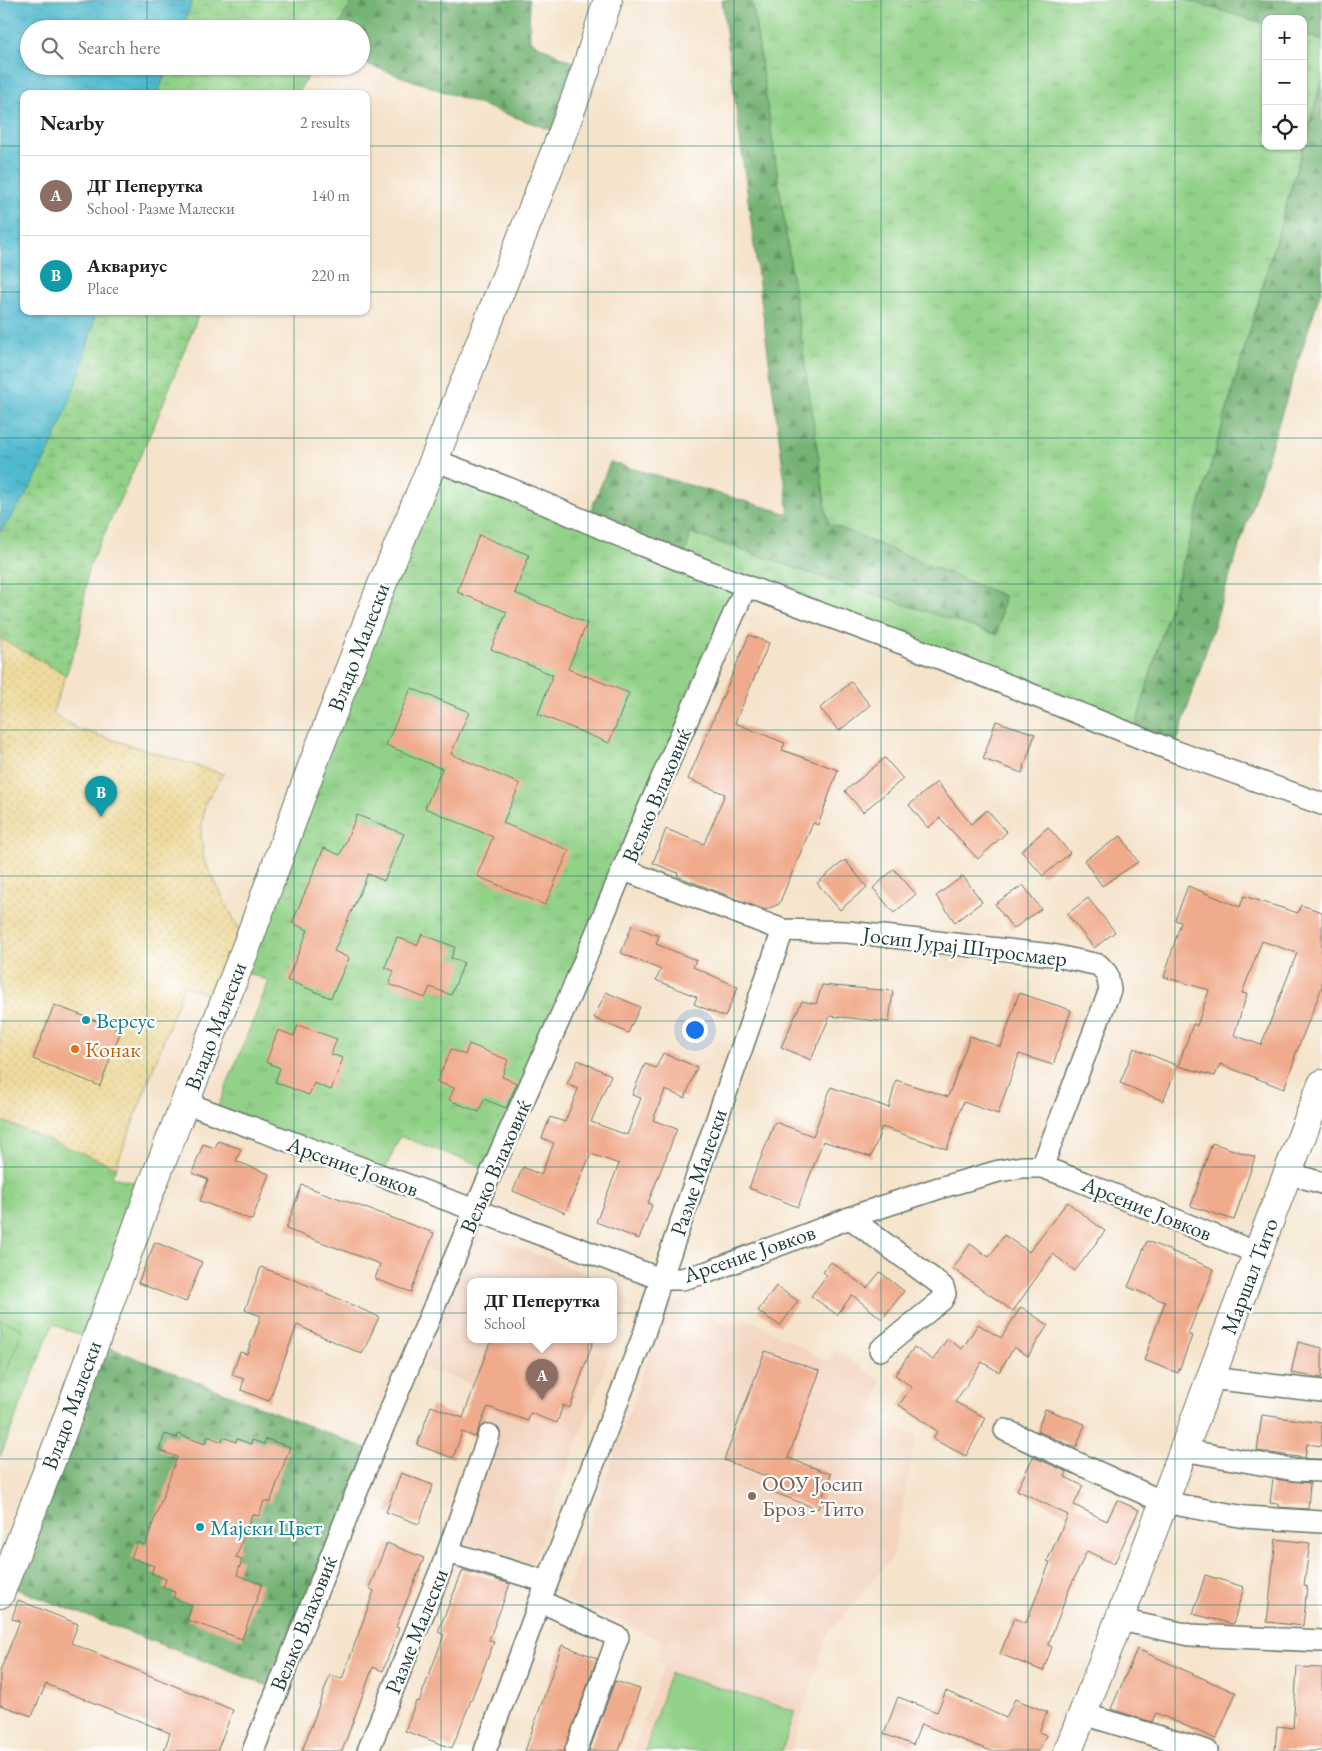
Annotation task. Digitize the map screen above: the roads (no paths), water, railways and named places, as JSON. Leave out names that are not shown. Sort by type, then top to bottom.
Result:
[{"type":"main road","name":"Владо Малески","points":[[0,1594],[375,601],[434,460],[562,134],[608,0]]},
{"type":"main road","name":"Маршал Тито","points":[[1068,1751],[1120,1620],[1322,1084]]},
{"type":"street","points":[[434,460],[508,488],[604,530],[746,586],[904,644],[1174,751],[1322,804]]},
{"type":"street","name":"Вељко Влаховиќ","points":[[253,1751],[372,1451],[746,586]]},
{"type":"street","name":"Јосип Јурај Штросмаер","points":[[624,870],[783,930],[867,934],[1052,955],[1098,965],[1107,974],[1110,990],[1042,1168]]},
{"type":"street","name":"Разме Малески","points":[[485,1751],[544,1591],[644,1334],[661,1279],[783,930]]},
{"type":"street","name":"Арсение Јовков","points":[[186,1103],[661,1279],[682,1279],[708,1272],[850,1218],[938,1188],[999,1171],[1022,1168],[1042,1168],[1075,1179],[1257,1253]]},
{"type":"street","points":[[1288,1174],[1322,1182]]},
{"type":"street","points":[[850,1218],[937,1282],[943,1287],[945,1294],[942,1300],[880,1350]]},
{"type":"street","points":[[1210,1378],[1322,1391]]},
{"type":"street","points":[[1005,1430],[1163,1502],[1245,1516],[1322,1522]]},
{"type":"street","points":[[448,1552],[488,1435]]},
{"type":"street","points":[[1183,1450],[1295,1470],[1322,1471]]},
{"type":"street","name":"Разме Малески","points":[[368,1751],[448,1552],[544,1591]]},
{"type":"street","points":[[544,1591],[618,1637],[576,1751]]},
{"type":"street","points":[[1120,1620],[1190,1636],[1322,1641]]},
{"type":"street","points":[[1083,1714],[1207,1751]]},
{"type":"water","points":[[0,0],[193,0],[185,20],[20,20],[20,75],[165,75],[159,90],[20,90],[20,315],[95,315],[81,368],[60,427],[33,483],[0,532]]},
{"type":"place","name":"Аквариус","points":[[101,817]]},
{"type":"place","name":"Версус","points":[[86,1020]]},
{"type":"place","name":"Конак","points":[[75,1049]]},
{"type":"place","name":"ДГ Пеперутка","points":[[542,1400]]},
{"type":"place","name":"ООУ Јосип Броз - Тито","points":[[752,1496]]},
{"type":"place","name":"Мајски Цвет","points":[[200,1527]]}]
